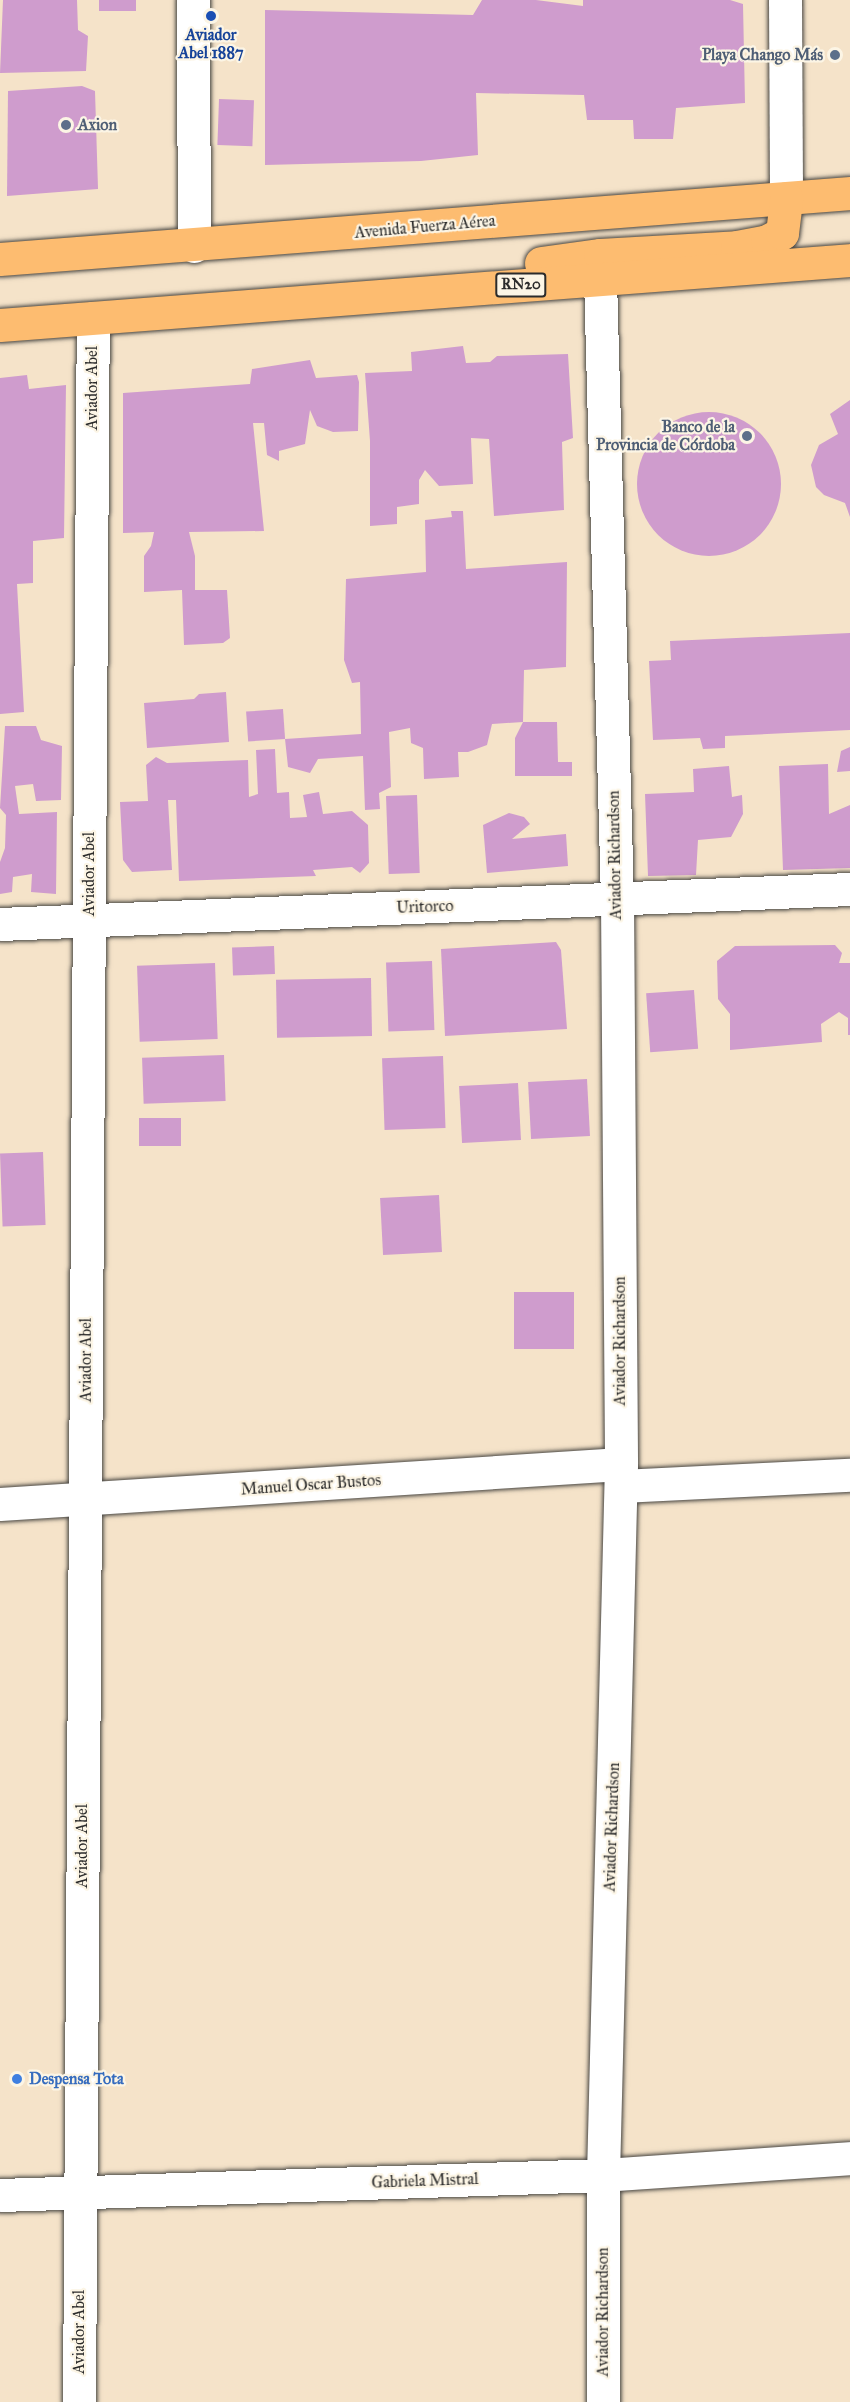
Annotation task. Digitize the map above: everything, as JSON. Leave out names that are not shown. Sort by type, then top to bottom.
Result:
[{"type":"main road","name":"Avenida Fuerza Aérea","points":[[0,259],[194,246],[850,193]]},
{"type":"main road","points":[[387,296],[542,263],[600,255],[737,247],[767,241],[782,232],[786,198]]},
{"type":"main road","name":"RN20","points":[[0,325],[850,260]]},
{"type":"street","points":[[193,0],[194,246]]},
{"type":"street","points":[[785,0],[786,198]]},
{"type":"street","name":"Aviador Richardson","points":[[600,279],[617,899],[621,1475],[603,2175],[603,2402]]},
{"type":"street","name":"Aviador Abel","points":[[78,2402],[93,318]]},
{"type":"street","name":"Uritorco","points":[[0,924],[850,889]]},
{"type":"street","name":"Manuel Oscar Bustos","points":[[0,1503],[621,1475],[850,1475]]},
{"type":"street","name":"Gabriela Mistral","points":[[0,2195],[603,2175],[850,2158]]},
{"type":"building","points":[[3,0],[77,0],[78,30],[88,36],[86,71],[0,73]]},
{"type":"building","points":[[99,0],[136,0],[136,11],[99,11]]},
{"type":"building","points":[[482,0],[536,0],[583,6],[583,0],[730,0],[743,4],[745,103],[676,108],[673,139],[634,139],[633,120],[587,120],[584,95],[476,93],[478,155],[421,161],[265,165],[265,10],[473,15]]},
{"type":"building","points":[[82,86],[95,91],[98,189],[7,196],[8,91]]},
{"type":"building","points":[[219,99],[254,100],[252,146],[217,145]]},
{"type":"building","points":[[463,346],[466,363],[490,362],[497,356],[568,354],[573,438],[562,442],[564,510],[494,516],[489,439],[471,438],[473,484],[439,486],[425,470],[419,480],[419,504],[397,507],[397,524],[370,526],[370,441],[365,373],[412,371],[411,352]]},
{"type":"building","points":[[310,360],[316,378],[357,375],[359,382],[358,431],[333,432],[317,426],[310,410],[305,444],[279,451],[279,461],[267,455],[264,423],[253,423],[264,531],[189,532],[195,556],[195,590],[227,590],[230,638],[223,643],[184,645],[182,590],[144,592],[144,556],[151,546],[154,532],[123,533],[123,393],[250,384],[252,369]]},
{"type":"building","points":[[27,375],[29,389],[66,385],[64,538],[33,541],[33,583],[17,584],[24,712],[0,714],[0,378]]},
{"type":"building","points":[[850,400],[850,517],[845,503],[824,495],[816,487],[811,465],[819,445],[838,434],[830,414]]},
{"type":"building","points":[[709,412],[737,417],[760,433],[776,456],[781,484],[776,512],[760,535],[737,551],[709,556],[681,551],[658,535],[642,512],[637,484],[642,456],[658,433],[681,417]]},
{"type":"building","points":[[451,511],[463,511],[466,569],[567,562],[566,667],[524,670],[523,722],[492,724],[487,745],[468,752],[458,752],[459,777],[424,779],[423,748],[411,743],[410,728],[389,732],[391,787],[379,793],[380,809],[365,810],[363,756],[318,759],[310,773],[288,767],[285,739],[361,734],[360,682],[352,683],[344,660],[346,579],[426,572],[425,520],[452,517]]},
{"type":"building","points":[[850,633],[850,730],[725,736],[725,748],[703,749],[700,738],[653,740],[649,661],[671,660],[670,641]]},
{"type":"building","points":[[226,692],[229,742],[147,748],[144,703],[194,699],[199,694]]},
{"type":"building","points":[[283,709],[285,739],[248,742],[246,712]]},
{"type":"building","points":[[523,722],[557,722],[558,762],[572,762],[572,776],[515,776],[515,738]]},
{"type":"building","points":[[5,726],[36,726],[41,740],[62,746],[61,800],[36,801],[33,784],[15,786],[19,814],[57,812],[56,894],[31,892],[32,874],[13,877],[12,892],[0,894],[0,862],[5,848],[6,815],[0,808]]},
{"type":"building","points":[[850,747],[850,771],[837,772],[841,751]]},
{"type":"building","points":[[275,749],[277,793],[289,792],[290,818],[307,817],[303,795],[319,792],[323,814],[352,811],[368,825],[369,863],[360,873],[352,867],[313,870],[316,876],[179,881],[176,800],[168,800],[172,870],[132,872],[123,860],[120,802],[148,801],[146,765],[156,757],[167,763],[248,760],[249,797],[258,794],[256,750]]},
{"type":"building","points":[[828,764],[829,814],[850,805],[850,868],[783,870],[779,766]]},
{"type":"building","points":[[729,766],[732,797],[742,795],[743,814],[731,837],[698,840],[696,875],[648,876],[645,794],[694,792],[693,769]]},
{"type":"building","points":[[417,795],[420,873],[389,874],[386,796]]},
{"type":"building","points":[[509,813],[524,817],[530,824],[512,839],[566,834],[568,866],[487,873],[483,825]]},
{"type":"building","points":[[556,942],[561,950],[567,1029],[445,1036],[441,949]]},
{"type":"building","points":[[835,945],[842,953],[839,963],[850,963],[850,1035],[848,1035],[848,1018],[839,1012],[821,1024],[822,1042],[730,1050],[730,1014],[718,999],[717,961],[735,946]]},
{"type":"building","points":[[274,946],[275,974],[233,975],[232,947]]},
{"type":"building","points":[[432,961],[434,1030],[388,1032],[386,963]]},
{"type":"building","points":[[215,963],[218,1039],[140,1042],[137,966]]},
{"type":"building","points":[[371,978],[372,1036],[277,1038],[276,980]]},
{"type":"building","points":[[694,990],[698,1049],[650,1052],[646,993]]},
{"type":"building","points":[[224,1055],[226,1101],[144,1104],[142,1058]]},
{"type":"building","points":[[443,1056],[446,1128],[385,1130],[382,1058]]},
{"type":"building","points":[[587,1079],[590,1136],[531,1139],[528,1082]]},
{"type":"building","points":[[518,1083],[521,1140],[462,1143],[459,1086]]},
{"type":"building","points":[[139,1118],[181,1118],[181,1146],[139,1146]]},
{"type":"building","points":[[43,1152],[46,1225],[3,1226],[0,1154]]},
{"type":"building","points":[[439,1195],[442,1252],[383,1255],[380,1198]]},
{"type":"building","points":[[514,1292],[574,1292],[574,1349],[514,1349]]},
{"type":"place","name":"Aviador Abel 1887","points":[[211,16]]},
{"type":"place","name":"Playa Chango Más","points":[[835,55]]},
{"type":"place","name":"Axion","points":[[66,125]]},
{"type":"place","name":"Banco de la Provincia de Córdoba","points":[[747,436]]},
{"type":"place","name":"Despensa Tota","points":[[17,2079]]}]
